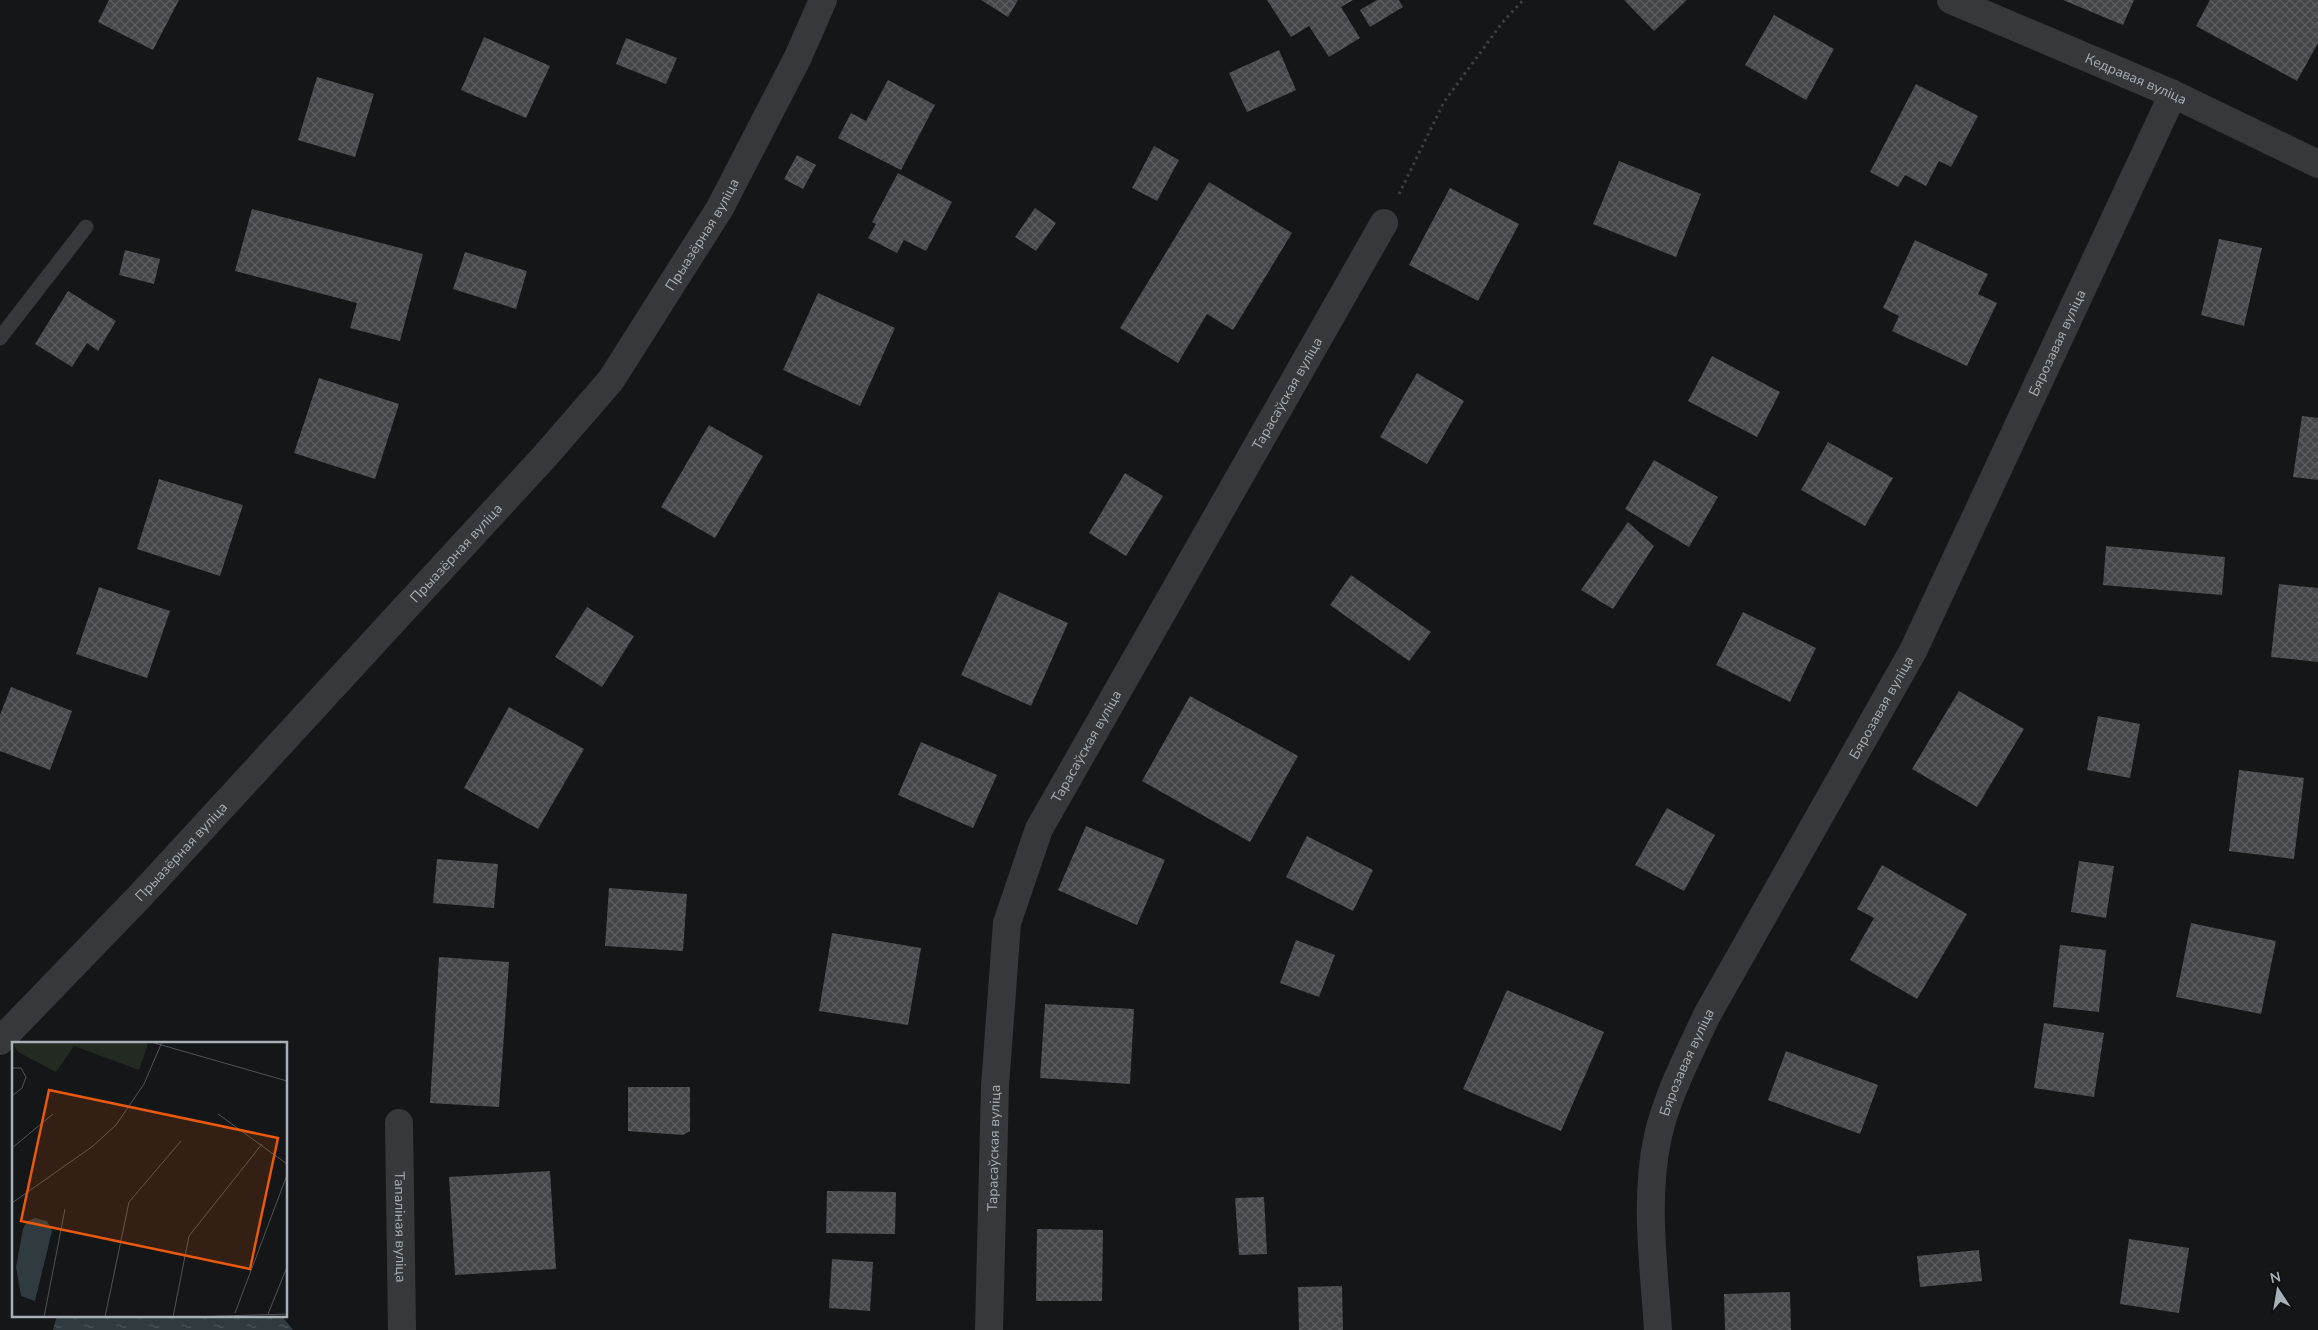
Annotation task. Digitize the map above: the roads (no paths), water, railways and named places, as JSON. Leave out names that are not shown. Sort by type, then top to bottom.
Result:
[{"type":"street","name":"Прыазёрная вуліца","points":[[0,1041],[142,894],[546,455],[611,380],[720,208],[798,57],[823,0]]},
{"type":"street","name":"Кедравая вуліца","points":[[1951,0],[2173,94],[2318,164]]},
{"type":"street","name":"Бярозавая вуліца","points":[[1658,1330],[1650,1204],[1658,1135],[1680,1072],[1707,1016],[1913,651],[2173,94]]},
{"type":"street","name":"Тарасаўская вуліца","points":[[989,1330],[994,1086],[1007,923],[1039,829],[1384,223]]},
{"type":"street","name":"Тапаліная вуліца","points":[[399,1123],[402,1330]]},
{"type":"lane","points":[[0,338],[86,227]]},
{"type":"water","points":[[284,1318],[293,1330],[53,1330],[56,1319]]}]
